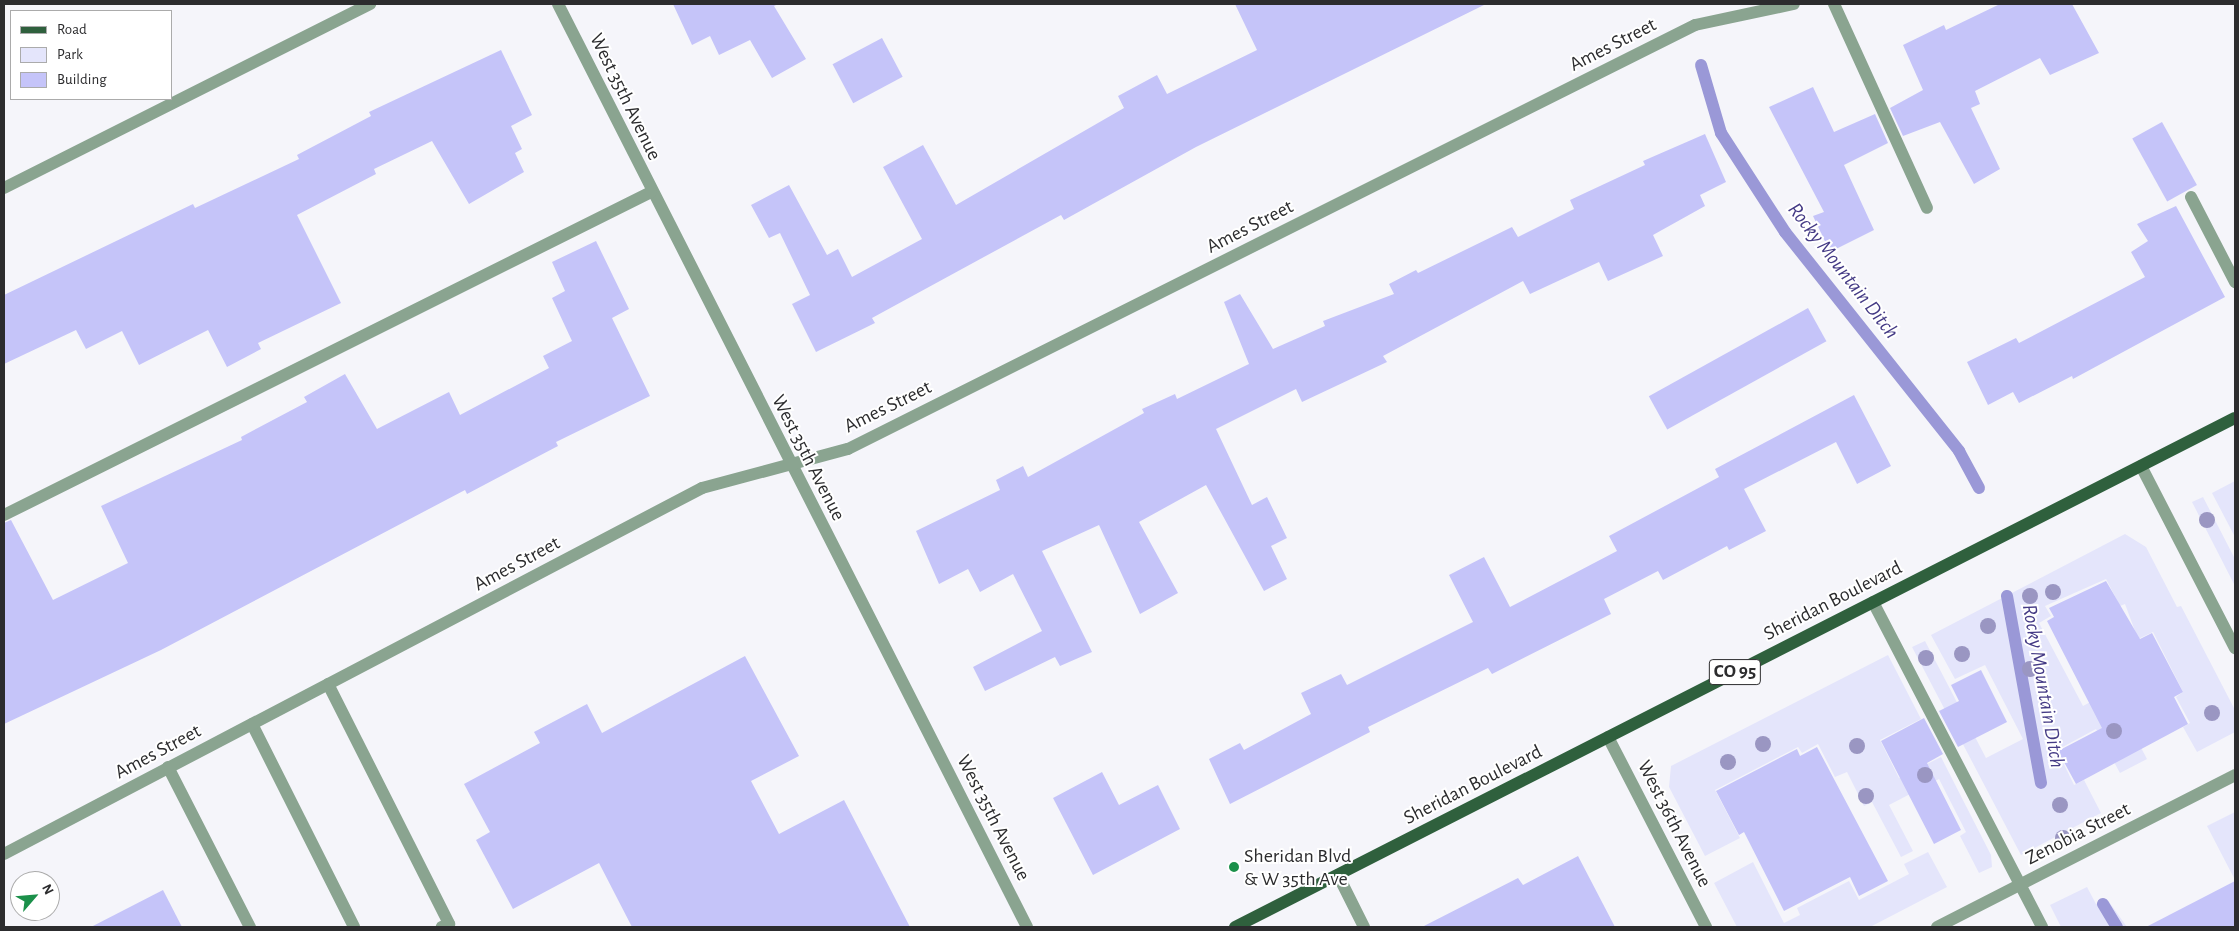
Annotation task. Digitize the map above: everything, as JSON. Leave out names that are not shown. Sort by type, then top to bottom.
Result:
[{"type":"main road","name":"Sheridan Boulevard","points":[[1235,927],[2235,418]]},
{"type":"street","points":[[4,188],[370,4]]},
{"type":"street","name":"West 35th Avenue","points":[[558,4],[651,192],[1028,927]]},
{"type":"street","name":"Ames Street","points":[[4,854],[702,488],[789,462],[848,449],[1695,26],[1794,4]]},
{"type":"street","points":[[1834,4],[1927,208]]},
{"type":"street","points":[[4,515],[651,192]]},
{"type":"street","points":[[2191,197],[2235,282]]},
{"type":"street","points":[[2141,466],[2235,648]]},
{"type":"street","points":[[1873,602],[2042,927]]},
{"type":"street","points":[[328,684],[449,924],[442,927]]},
{"type":"street","points":[[252,724],[354,927]]},
{"type":"street","name":"West 36th Avenue","points":[[1608,737],[1706,927]]},
{"type":"street","points":[[168,768],[250,927]]},
{"type":"street","name":"Zenobia Street","points":[[1937,927],[2235,775]]},
{"type":"street","points":[[1338,875],[1364,927]]},
{"type":"green space","points":[[2235,481],[2235,537],[2212,493]]},
{"type":"green space","points":[[2203,497],[2235,559],[2235,586],[2192,502]]},
{"type":"green space","points":[[2125,534],[2146,547],[2177,607],[2181,606],[2235,710],[2235,732],[2197,752],[2183,727],[2190,723],[2176,697],[2183,692],[2153,632],[2138,639],[2125,604],[2120,606],[2106,579],[2045,606],[2051,616],[2039,623],[2083,706],[2111,691],[2147,759],[2120,773],[2096,729],[2057,750],[2074,785],[2084,780],[2101,813],[2021,855],[1912,647],[1925,641],[1986,758],[2023,739],[1985,665],[1955,679],[1931,635]]},
{"type":"green space","points":[[1888,655],[1921,719],[1880,740],[1899,778],[1941,757],[1991,855],[1992,867],[1979,873],[1960,836],[1966,832],[1939,779],[1889,805],[1913,851],[1901,857],[1872,802],[1864,806],[1847,772],[1835,777],[1818,744],[1802,753],[1798,747],[1715,790],[1740,838],[1705,856],[1669,787],[1671,766]]},
{"type":"green space","points":[[2235,812],[2235,877],[2234,878],[2207,826]]},
{"type":"green space","points":[[1928,852],[1947,887],[1870,927],[1737,927],[1714,883],[1753,862],[1784,923],[1800,915],[1797,908],[1849,881],[1859,900],[1909,874],[1904,864]]},
{"type":"green space","points":[[2087,887],[2096,904],[2107,899],[2127,927],[2061,927],[2050,905]]},
{"type":"building","points":[[673,4],[778,4],[774,6],[806,59],[772,78],[750,40],[719,55],[710,36],[692,45]]},
{"type":"building","points":[[1235,4],[1486,4],[1196,147],[1064,220],[1061,215],[872,318],[875,323],[816,352],[792,304],[810,295],[780,233],[769,238],[751,205],[789,185],[827,255],[838,249],[852,277],[922,239],[883,167],[923,145],[956,205],[1124,108],[1118,96],[1157,75],[1167,94],[1257,50]]},
{"type":"building","points":[[2000,4],[2072,4],[2099,53],[2050,75],[2040,58],[1975,91],[1980,104],[1971,108],[2000,169],[1974,184],[1940,122],[1903,136],[1890,108],[1923,90],[1903,45],[1944,25],[1946,30]]},
{"type":"building","points":[[882,38],[903,77],[853,103],[833,64]]},
{"type":"building","points":[[501,50],[532,115],[511,126],[522,149],[515,153],[524,172],[469,204],[432,141],[374,169],[376,174],[297,215],[341,303],[258,343],[261,349],[227,367],[208,330],[139,365],[122,331],[86,349],[76,330],[4,364],[4,295],[193,204],[195,208],[299,159],[297,155],[371,116],[369,112]]},
{"type":"building","points":[[1813,87],[1834,132],[1875,114],[1888,143],[1844,165],[1874,230],[1830,252],[1813,216],[1824,212],[1769,107]]},
{"type":"building","points":[[2162,122],[2197,185],[2167,201],[2132,138]]},
{"type":"building","points":[[1705,134],[1726,182],[1700,195],[1705,206],[1653,235],[1663,256],[1608,281],[1599,262],[1530,294],[1523,281],[1383,356],[1387,362],[1302,402],[1296,389],[1216,429],[1252,505],[1267,497],[1287,538],[1271,546],[1287,579],[1264,591],[1206,485],[1139,522],[1178,593],[1140,614],[1099,525],[1042,551],[1092,652],[1060,666],[1055,657],[985,691],[973,667],[1042,631],[1013,574],[980,592],[968,569],[939,584],[916,531],[1000,490],[996,480],[1023,466],[1028,477],[1144,413],[1142,409],[1175,394],[1177,399],[1249,364],[1224,302],[1240,294],[1273,349],[1325,326],[1323,321],[1394,294],[1389,284],[1416,270],[1418,273],[1512,227],[1518,237],[1574,209],[1570,200],[1645,165],[1643,161]]},
{"type":"building","points":[[2176,206],[2225,297],[2073,379],[2072,376],[2019,403],[2013,392],[1988,405],[1967,362],[2016,338],[2019,343],[2145,277],[2131,252],[2148,241],[2137,224]]},
{"type":"building","points":[[596,241],[629,309],[612,318],[650,396],[556,442],[558,446],[467,494],[465,490],[161,650],[4,724],[4,523],[11,520],[53,600],[128,563],[101,506],[242,440],[241,437],[307,402],[304,397],[345,374],[377,429],[449,392],[460,415],[549,368],[543,356],[572,341],[552,298],[565,291],[552,262]]},
{"type":"building","points":[[1808,308],[1826,341],[1667,429],[1649,396]]},
{"type":"building","points":[[1854,395],[1891,466],[1857,484],[1836,442],[1744,489],[1766,531],[1729,550],[1727,546],[1663,580],[1658,571],[1604,599],[1611,614],[1492,674],[1488,668],[1368,727],[1370,732],[1230,804],[1209,759],[1240,743],[1244,750],[1311,714],[1301,693],[1341,674],[1347,685],[1473,622],[1449,575],[1484,557],[1510,607],[1617,551],[1609,536],[1719,477],[1715,469]]},
{"type":"building","points":[[2106,581],[2140,639],[2152,633],[2183,692],[2174,697],[2188,724],[2076,784],[2058,751],[2102,728],[2047,621],[2054,617],[2049,608]]},
{"type":"building","points":[[745,656],[799,756],[751,781],[779,834],[844,800],[910,927],[632,927],[599,863],[513,909],[476,840],[490,832],[464,784],[540,743],[534,732],[587,704],[602,733]]},
{"type":"building","points":[[1981,670],[2007,722],[1958,747],[1939,711],[1959,701],[1951,685]]},
{"type":"building","points":[[1924,718],[1943,754],[1927,763],[1961,830],[1934,844],[1881,741]]},
{"type":"building","points":[[1817,747],[1888,881],[1859,896],[1850,877],[1784,911],[1744,832],[1739,835],[1716,791],[1797,749],[1800,756]]},
{"type":"building","points":[[1102,772],[1119,805],[1158,785],[1180,829],[1093,875],[1053,798]]},
{"type":"building","points":[[1578,856],[1615,927],[1422,927],[1518,878],[1523,885]]},
{"type":"building","points":[[2235,881],[2235,927],[2146,927]]},
{"type":"building","points":[[163,890],[182,927],[91,927]]},
{"type":"waterway","name":"Rocky Mountain Ditch","points":[[1701,65],[1721,133],[1785,232],[1959,451],[1979,488]]},
{"type":"waterway","name":"Rocky Mountain Ditch","points":[[2007,596],[2041,783]]},
{"type":"waterway","name":"Rocky Mountain Ditch","points":[[2103,904],[2117,927]]},
{"type":"place","name":"Sheridan Blvd & W 35th Ave","points":[[1234,867]]}]
